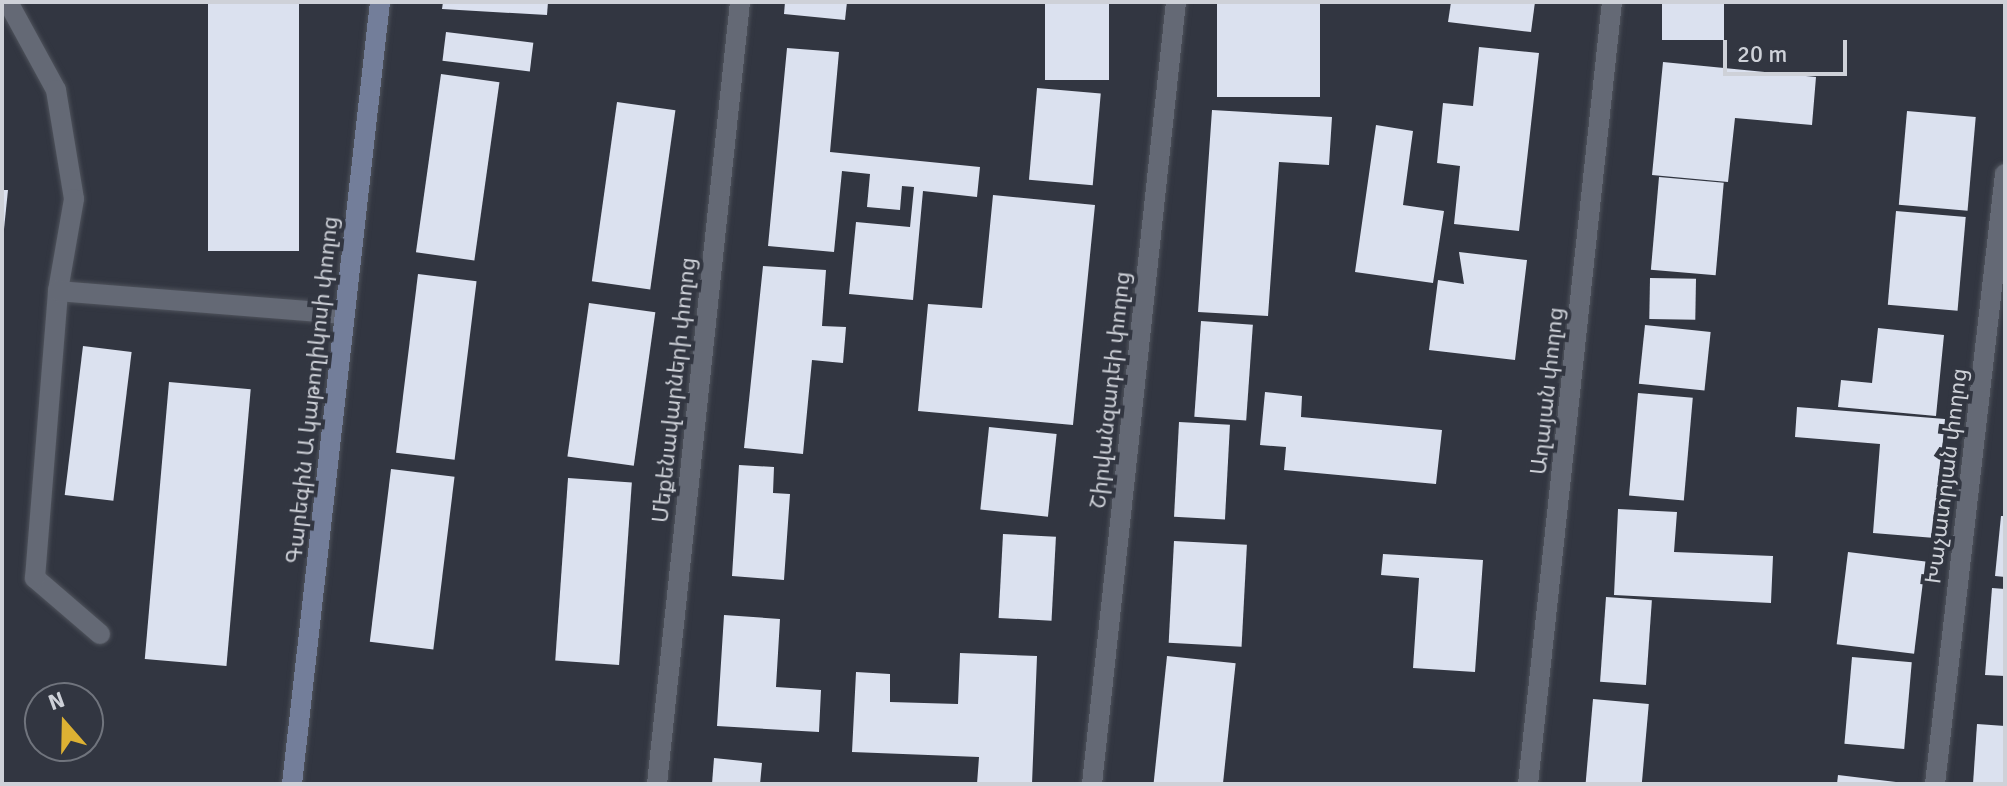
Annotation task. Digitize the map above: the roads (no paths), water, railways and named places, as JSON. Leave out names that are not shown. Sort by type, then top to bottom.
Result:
[{"type":"street","points":[[8,2],[56,90],[74,199],[58,291],[35,578],[100,634]]},
{"type":"street","name":"Գարեգին Ա կաթողիկոսի փողոց","points":[[292,784],[380,2]]},
{"type":"street","name":"Մեքենավարների փողոց","points":[[657,784],[740,2]]},
{"type":"street","name":"Շիրվանզադեի փողոց","points":[[1092,784],[1176,2]]},
{"type":"street","name":"Աղայան փողոց","points":[[1528,784],[1612,2]]},
{"type":"street","name":"Խաչատրյան փողոց","points":[[1935,784],[2005,174]]},
{"type":"street","points":[[58,291],[344,314]]}]
